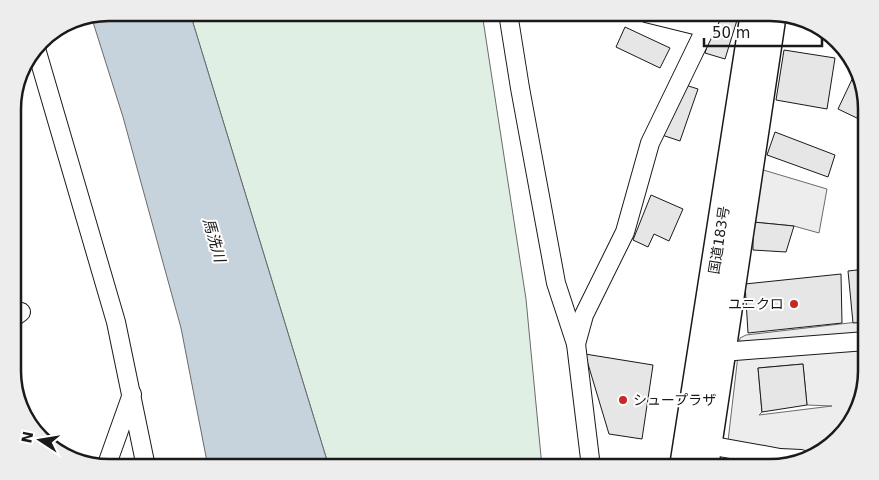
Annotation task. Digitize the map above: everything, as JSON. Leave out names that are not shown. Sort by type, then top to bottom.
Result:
[{"type":"highway","name":"国道183号","points":[[684,459],[753,21]]},
{"type":"highway","name":"国道183号","points":[[707,456],[773,21]]},
{"type":"street","points":[[509,21],[521,97],[554,274],[576,344],[590,459]]},
{"type":"street","points":[[576,344],[584,315],[625,232],[650,143],[710,21]]},
{"type":"street","points":[[38,56],[116,322],[144,459]]},
{"type":"street","points":[[722,352],[858,342]]},
{"type":"street","points":[[109,459],[132,393]]},
{"type":"street","points":[[707,456],[781,458]]},
{"type":"green space","points":[[192,21],[483,21],[526,299],[541,459],[327,459]]},
{"type":"shaded area","points":[[760,169],[827,189],[819,233],[794,226],[753,222]]},
{"type":"shaded area","points":[[858,322],[858,371],[855,394],[843,420],[828,437],[809,450],[787,457],[776,459],[726,459],[740,338],[746,335]],"holes":[[[803,364],[807,405],[832,406],[759,415],[762,412],[758,368]]]},
{"type":"water","name":"馬洗川","points":[[109,21],[192,21],[327,459],[206,459],[181,328],[123,117],[93,23]]},
{"type":"building","points":[[715,21],[737,21],[725,59],[705,53]]},
{"type":"building","points":[[625,27],[670,48],[660,68],[616,47]]},
{"type":"building","points":[[784,50],[835,58],[827,109],[776,100]]},
{"type":"building","points":[[852,79],[857,97],[858,119],[838,109]]},
{"type":"building","points":[[679,83],[698,89],[680,141],[662,135]]},
{"type":"building","points":[[775,132],[835,155],[828,177],[767,155]]},
{"type":"building","points":[[651,195],[683,209],[669,241],[654,234],[648,247],[633,240]]},
{"type":"building","points":[[753,222],[794,226],[786,252],[753,250]]},
{"type":"building","points":[[858,270],[858,323],[853,323],[848,271]]},
{"type":"building","name":"ユニクロ","points":[[841,274],[842,323],[748,333],[745,284]]},
{"type":"building","name":"シュープラザ","points":[[585,354],[653,365],[642,439],[609,434]]},
{"type":"building","points":[[803,364],[807,405],[762,412],[758,368]]},
{"type":"place","name":"ユニクロ","points":[[794,304]]},
{"type":"place","name":"シュープラザ","points":[[623,400]]}]
